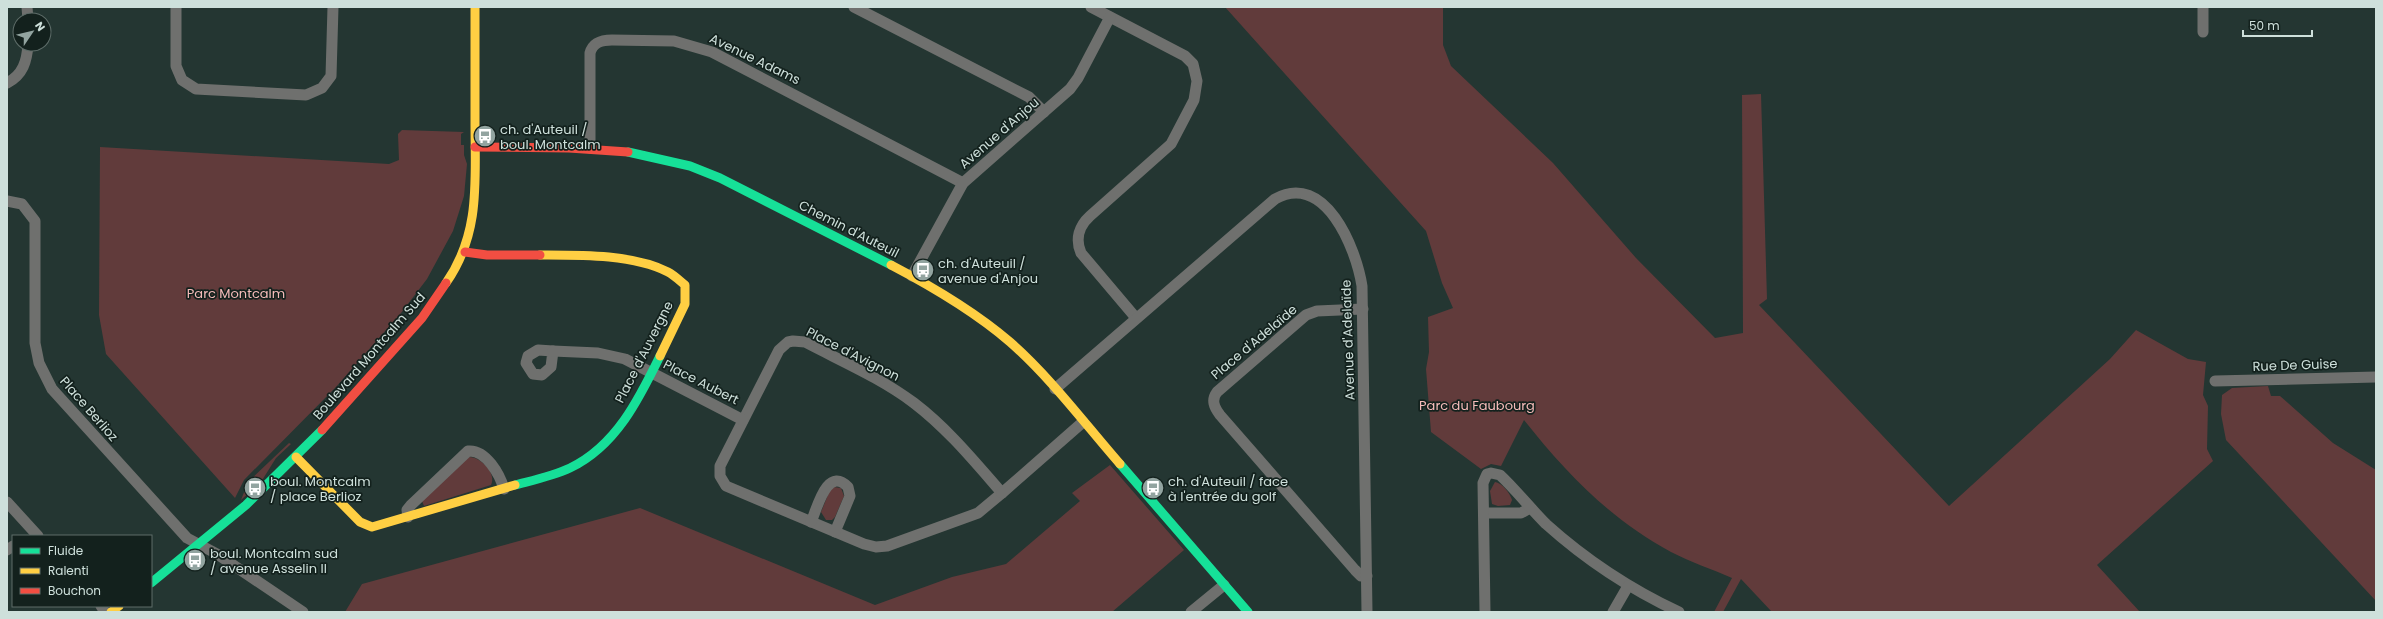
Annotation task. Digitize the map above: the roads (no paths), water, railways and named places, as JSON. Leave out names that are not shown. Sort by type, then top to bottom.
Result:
[{"type":"street","points":[[176,7],[176,66],[186,84],[203,91],[300,96],[317,91],[327,83],[331,76],[334,7]]},
{"type":"street","name":"Boulevard Montcalm Sud","points":[[152,582],[200,544],[296,457],[367,382],[422,318],[449,280],[465,252],[474,215],[475,7]]},
{"type":"street","points":[[854,7],[1029,97],[1044,112]]},
{"type":"street","points":[[1091,7],[1185,56],[1193,64],[1197,81],[1194,100],[1171,144],[1090,216],[1079,231],[1078,244],[1081,253],[1136,318]]},
{"type":"street","points":[[2203,7],[2203,32]]},
{"type":"street","name":"Avenue d'Anjou","points":[[912,276],[963,183],[1070,89],[1078,78],[1110,17]]},
{"type":"street","name":"Avenue Adams","points":[[590,148],[590,53],[594,46],[602,40],[674,41],[712,52],[953,176],[963,183]]},
{"type":"street","points":[[7,83],[17,76],[23,69],[26,52]]},
{"type":"street","name":"Chemin d'Auteuil","points":[[475,147],[590,148],[643,153],[696,168],[912,276],[952,298],[986,321],[1023,354],[1084,422],[1248,612]]},
{"type":"street","name":"Avenue d'Adelaïde","points":[[1055,389],[1280,196],[1297,193],[1313,197],[1320,202],[1334,218],[1348,240],[1358,265],[1363,309],[1367,612]]},
{"type":"street","name":"Place Berlioz","points":[[7,201],[22,204],[29,211],[35,221],[34,335],[38,357],[46,378],[56,394],[187,538],[200,544],[288,608],[302,612]]},
{"type":"street","name":"Place d'Auvergne","points":[[296,457],[363,524],[377,526],[568,469],[596,452],[614,434],[626,418],[651,372],[687,299],[687,289],[678,277],[646,265],[609,257],[487,255],[465,252]]},
{"type":"street","name":"Place d'Adelaïde","points":[[1363,309],[1317,311],[1306,315],[1217,392],[1213,399],[1216,410],[1240,439],[1355,570],[1361,576],[1367,576]]},
{"type":"street","name":"Place d'Avignon","points":[[1002,493],[956,441],[913,402],[883,383],[805,342],[788,342],[779,350],[720,466],[720,476],[723,482],[731,489],[871,546],[887,546],[978,513],[1002,493],[1084,422]]},
{"type":"street","name":"Place Aubert","points":[[552,351],[608,354],[625,359],[743,420]]},
{"type":"street","name":"Rue De Guise","points":[[2216,381],[2376,377]]},
{"type":"street","points":[[408,517],[407,510],[411,504],[468,451],[480,453],[500,477],[504,489]]},
{"type":"street","points":[[1485,612],[1483,483],[1487,474],[1491,472],[1500,475],[1530,508],[1578,551],[1628,586],[1679,612]]},
{"type":"street","points":[[811,522],[826,486],[834,481],[840,481],[848,487],[850,496],[835,532]]},
{"type":"street","points":[[7,502],[33,534]]},
{"type":"street","points":[[1484,513],[1520,512],[1530,508]]},
{"type":"street","points":[[1191,612],[1224,585]]},
{"type":"street","points":[[1613,612],[1628,586]]},
{"type":"place","name":"ch. d'Auteuil / boul. Montcalm","points":[[485,136]]},
{"type":"place","name":"ch. d'Auteuil / avenue d'Anjou","points":[[923,270]]},
{"type":"place","name":"boul. Montcalm / place Berlioz","points":[[255,488]]},
{"type":"place","name":"ch. d'Auteuil / face à l'entrée du golf","points":[[1153,488]]},
{"type":"place","name":"boul. Montcalm sud / avenue Asselin II","points":[[195,560]]},
{"type":"park label","name":"Parc Montcalm","points":[[236,293]]},
{"type":"park label","name":"Parc du Faubourg","points":[[1477,405]]}]
